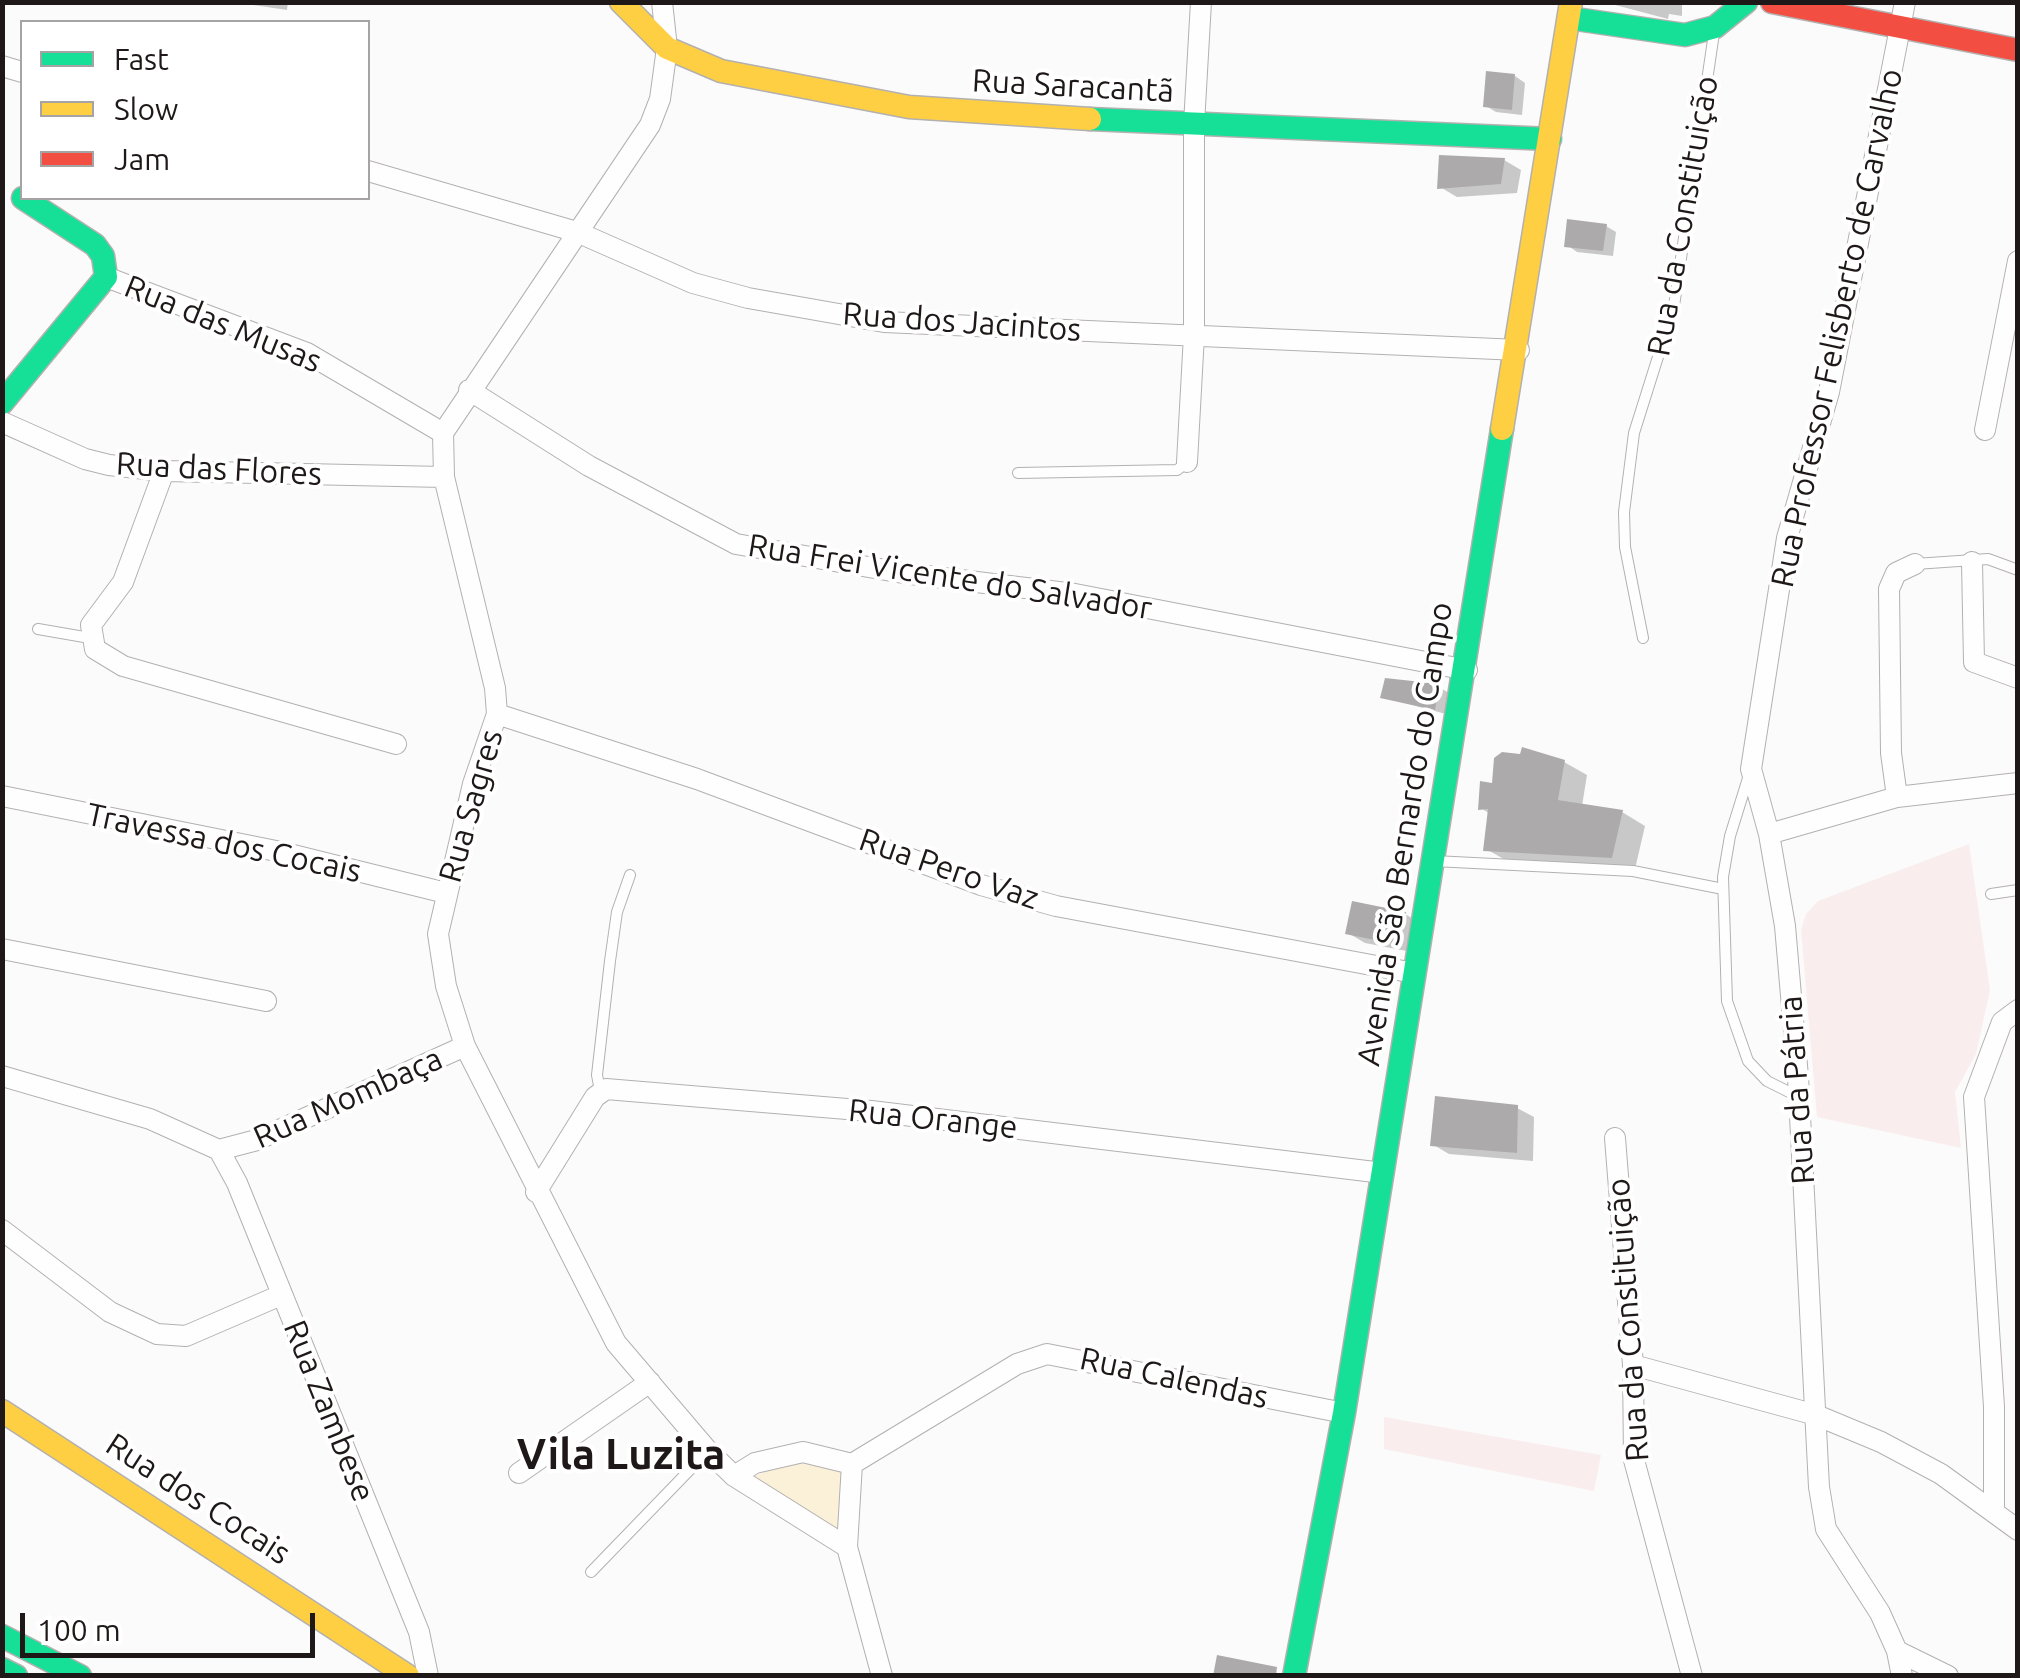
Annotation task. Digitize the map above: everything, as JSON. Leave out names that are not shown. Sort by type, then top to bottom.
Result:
[{"type":"street","name":"Rua Saracantã","points":[[621,2],[667,48],[721,71],[909,106],[969,114],[1550,139]]},
{"type":"street","points":[[443,433],[650,125],[660,99],[667,48],[662,2]]},
{"type":"street","points":[[1187,462],[1194,336],[1194,124],[1201,2]]},
{"type":"street","points":[[1772,2],[2018,50]]},
{"type":"street","name":"Rua Professor Felisberto de Carvalho","points":[[1751,769],[1786,538],[1829,392],[1906,2]]},
{"type":"street","points":[[1570,10],[1685,34],[1715,27],[1739,4]]},
{"type":"street","name":"Avenida São Bernardo do Campo","points":[[1294,1676],[1344,1413],[1519,350],[1570,10]]},
{"type":"street","name":"Rua dos Jacintos","points":[[370,172],[578,232],[693,283],[806,310],[884,322],[1519,350]]},
{"type":"street","points":[[2,403],[106,277],[104,256],[95,245],[28,200]]},
{"type":"street","points":[[1985,430],[2018,261]]},
{"type":"street","name":"Rua das Musas","points":[[106,277],[307,353],[443,433]]},
{"type":"street","name":"Rua Frei Vicente do Salvador","points":[[469,390],[589,466],[736,544],[903,573],[1075,594],[1466,670]]},
{"type":"street","name":"Rua das Flores","points":[[2,422],[85,460],[164,471],[444,477]]},
{"type":"street","name":"Rua Sagres","points":[[443,433],[444,477],[496,688],[497,714],[473,784],[438,934],[446,986],[465,1046],[616,1343],[708,1452],[734,1476],[847,1547]]},
{"type":"street","points":[[164,471],[123,582],[92,625],[90,638],[95,649],[123,666],[396,744]]},
{"type":"street","points":[[1972,562],[1974,662],[2018,678]]},
{"type":"street","points":[[1898,797],[1891,753],[1889,589],[1896,573],[1916,564]]},
{"type":"street","name":"Rua Pero Vaz","points":[[497,714],[698,779],[981,885],[1056,906],[1414,973]]},
{"type":"street","name":"Rua da Pátria","points":[[1751,769],[1769,834],[1785,926],[1819,1487],[1826,1529],[1880,1613],[1897,1651],[1902,1676]]},
{"type":"street","points":[[1769,834],[1898,797],[2018,783]]},
{"type":"street","name":"Travessa dos Cocais","points":[[2,796],[282,852],[446,893]]},
{"type":"street","points":[[2,949],[266,1001]]},
{"type":"street","points":[[1994,1511],[1994,1407],[1974,1097],[2002,1022],[2018,1010]]},
{"type":"street","name":"Rua Mombaça","points":[[2,1076],[150,1119],[220,1150],[257,1140],[465,1046]]},
{"type":"street","points":[[536,1192],[600,1091]]},
{"type":"street","name":"Rua Orange","points":[[600,1091],[871,1111],[1383,1174]]},
{"type":"street","name":"Rua da Constituição","points":[[1615,1138],[1633,1365],[1634,1460],[1692,1676]]},
{"type":"street","name":"Rua Zambese","points":[[220,1150],[419,1632],[428,1676]]},
{"type":"street","points":[[2,1230],[110,1312],[157,1334],[186,1336],[281,1295]]},
{"type":"street","name":"Rua Calendas","points":[[852,1464],[1017,1364],[1047,1354],[1344,1413]]},
{"type":"street","points":[[1633,1365],[1816,1415],[1941,1474],[2018,1530]]},
{"type":"street","points":[[519,1473],[650,1382]]},
{"type":"street","name":"Rua dos Cocais","points":[[2,1411],[408,1676]]},
{"type":"street","points":[[734,1476],[779,1455],[816,1454],[852,1464],[847,1547],[882,1676]]},
{"type":"street","points":[[2,1636],[80,1676]]},
{"type":"street","points":[[1897,1651],[1948,1676]]},
{"type":"street","points":[[2,1669],[16,1676]]},
{"type":"lane","name":"Rua da Constituição","points":[[1643,638],[1625,547],[1624,512],[1634,433],[1670,322],[1715,27]]},
{"type":"lane","points":[[1018,474],[1178,470],[1187,462]]},
{"type":"lane","points":[[1916,564],[1988,560],[2018,570]]},
{"type":"lane","points":[[38,629],[90,638]]},
{"type":"lane","name":"Rua Professor Felisberto de Carvalho","points":[[1751,769],[1730,836],[1723,888],[1727,1002],[1748,1061],[1767,1081],[1798,1097]]},
{"type":"lane","points":[[1433,861],[1633,871],[1723,888]]},
{"type":"lane","points":[[600,1091],[597,1074],[610,962],[617,912],[630,875]]},
{"type":"lane","points":[[1991,894],[2018,890]]},
{"type":"lane","points":[[591,1572],[708,1452]]},
{"type":"shaded area","points":[[1969,844],[1990,990],[1976,1054],[1955,1092],[1961,1148],[1817,1117],[1801,930],[1806,914],[1818,901]]},
{"type":"shaded area","points":[[1384,1417],[1601,1455],[1594,1491],[1384,1449]]},
{"type":"shaded area","points":[[803,1463],[841,1471],[839,1531],[753,1477],[781,1465]]},
{"type":"building","points":[[1486,71],[1515,74],[1512,110],[1483,107]]},
{"type":"building","points":[[1439,155],[1505,158],[1501,184],[1437,189]]},
{"type":"building","points":[[1567,219],[1607,224],[1603,251],[1564,247]]},
{"type":"building","points":[[1385,678],[1440,684],[1435,710],[1380,698]]},
{"type":"building","points":[[1522,747],[1565,760],[1558,800],[1623,810],[1612,858],[1483,851],[1488,809],[1478,810],[1480,781],[1492,783],[1494,758],[1502,752],[1520,754]]},
{"type":"building","points":[[1352,901],[1406,912],[1400,945],[1345,934]]},
{"type":"building","points":[[1435,1096],[1518,1105],[1517,1153],[1430,1146]]},
{"type":"building","points":[[1217,1655],[1277,1667],[1276,1676],[1213,1676]]},
{"type":"traffic: fast","points":[[1569,18],[1685,35],[1715,27],[1746,2]]},
{"type":"traffic: fast","points":[[1090,119],[1550,139]]},
{"type":"traffic: fast","points":[[2,403],[106,277],[103,256],[95,245],[26,200]]},
{"type":"traffic: fast","points":[[1294,1676],[1344,1413],[1502,429]]},
{"type":"traffic: fast","points":[[2,1636],[80,1676]]},
{"type":"traffic: fast","points":[[2,1669],[16,1676]]},
{"type":"traffic: slow","points":[[621,2],[667,48],[721,71],[909,107],[1090,119]]},
{"type":"traffic: slow","points":[[1502,429],[1571,2]]},
{"type":"traffic: slow","points":[[2,1411],[408,1676]]},
{"type":"traffic: jam","points":[[1772,2],[2018,50]]},
{"type":"district","name":"Vila Luzita","points":[[621,1455]]}]
